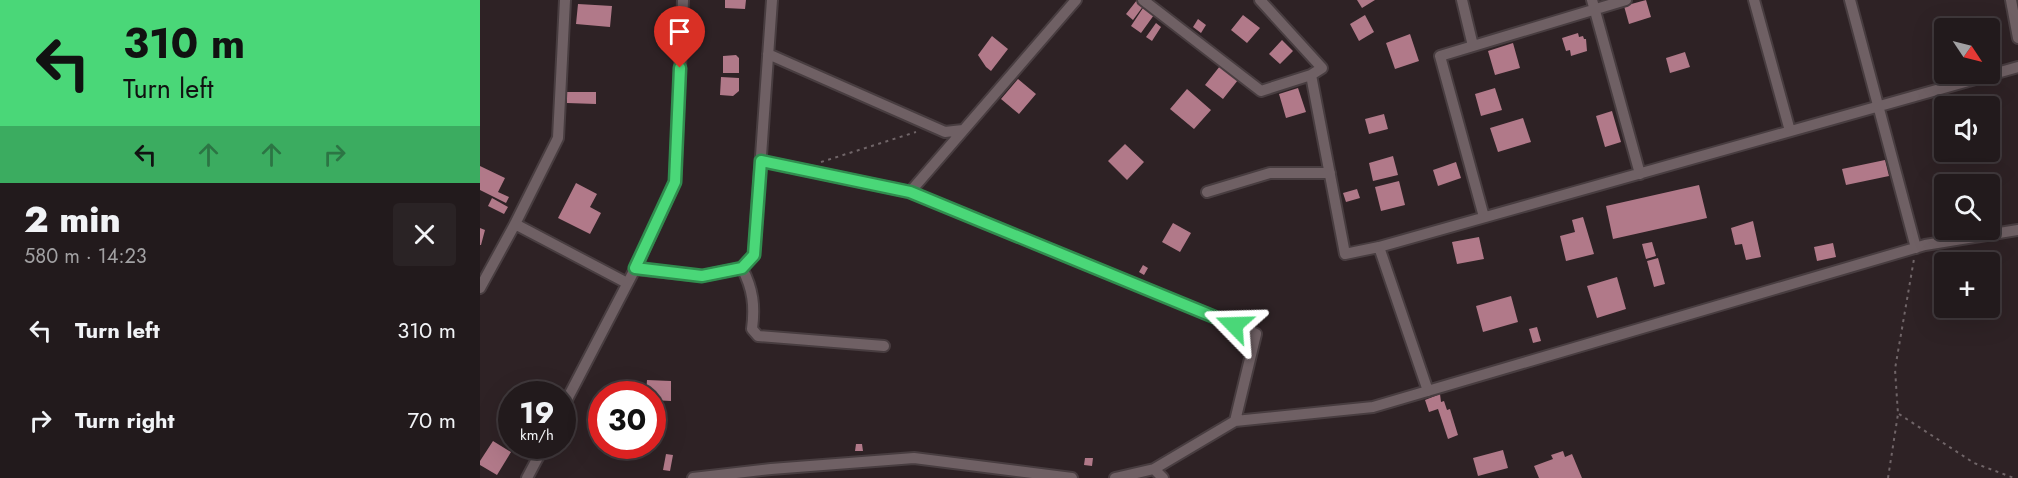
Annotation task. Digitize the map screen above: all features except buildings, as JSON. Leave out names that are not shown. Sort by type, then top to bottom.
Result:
[{"type":"street","points":[[480,288],[558,138],[565,0]]},
{"type":"street","points":[[576,382],[635,268],[675,182],[683,0]]},
{"type":"street","points":[[635,268],[702,276],[742,268],[754,255],[772,0]]},
{"type":"street","points":[[910,192],[1076,0]]},
{"type":"street","points":[[1143,0],[1261,91],[1311,75],[1322,68],[1260,0]]},
{"type":"street","points":[[1462,0],[1473,46]]},
{"type":"street","points":[[1484,217],[1440,56],[1593,5],[1626,0]]},
{"type":"street","points":[[1754,0],[1790,131]]},
{"type":"street","points":[[1850,0],[1916,248]]},
{"type":"street","points":[[2011,0],[2018,38]]},
{"type":"street","points":[[1593,5],[1640,174]]},
{"type":"street","points":[[768,54],[945,132],[963,130]]},
{"type":"street","points":[[1311,75],[1345,254],[1378,247],[2018,67]]},
{"type":"street","points":[[761,161],[910,192],[1256,334],[1234,421]]},
{"type":"street","points":[[1207,192],[1270,173],[1330,173]]},
{"type":"street","points":[[515,224],[627,283]]},
{"type":"street","points":[[1115,478],[1154,469],[1234,421],[1374,407],[1916,248],[2018,230]]},
{"type":"street","points":[[1378,247],[1428,391]]},
{"type":"street","points":[[742,268],[750,284],[755,307],[752,329],[758,336],[884,346]]},
{"type":"street","points":[[693,478],[743,475],[771,469],[914,458],[1072,478]]},
{"type":"street","points":[[527,478],[537,459]]},
{"type":"street","points":[[771,469],[785,478]]},
{"type":"street","points":[[1154,469],[1163,478]]},
{"type":"path","points":[[821,162],[932,126]]},
{"type":"path","points":[[1888,478],[1898,414],[1895,369],[1916,248]]},
{"type":"path","points":[[1898,414],[1974,463],[2014,478]]},
{"type":"route","points":[[680,68],[675,182],[635,268],[702,276],[742,268],[754,255],[761,161],[910,192],[1234,325]]}]
